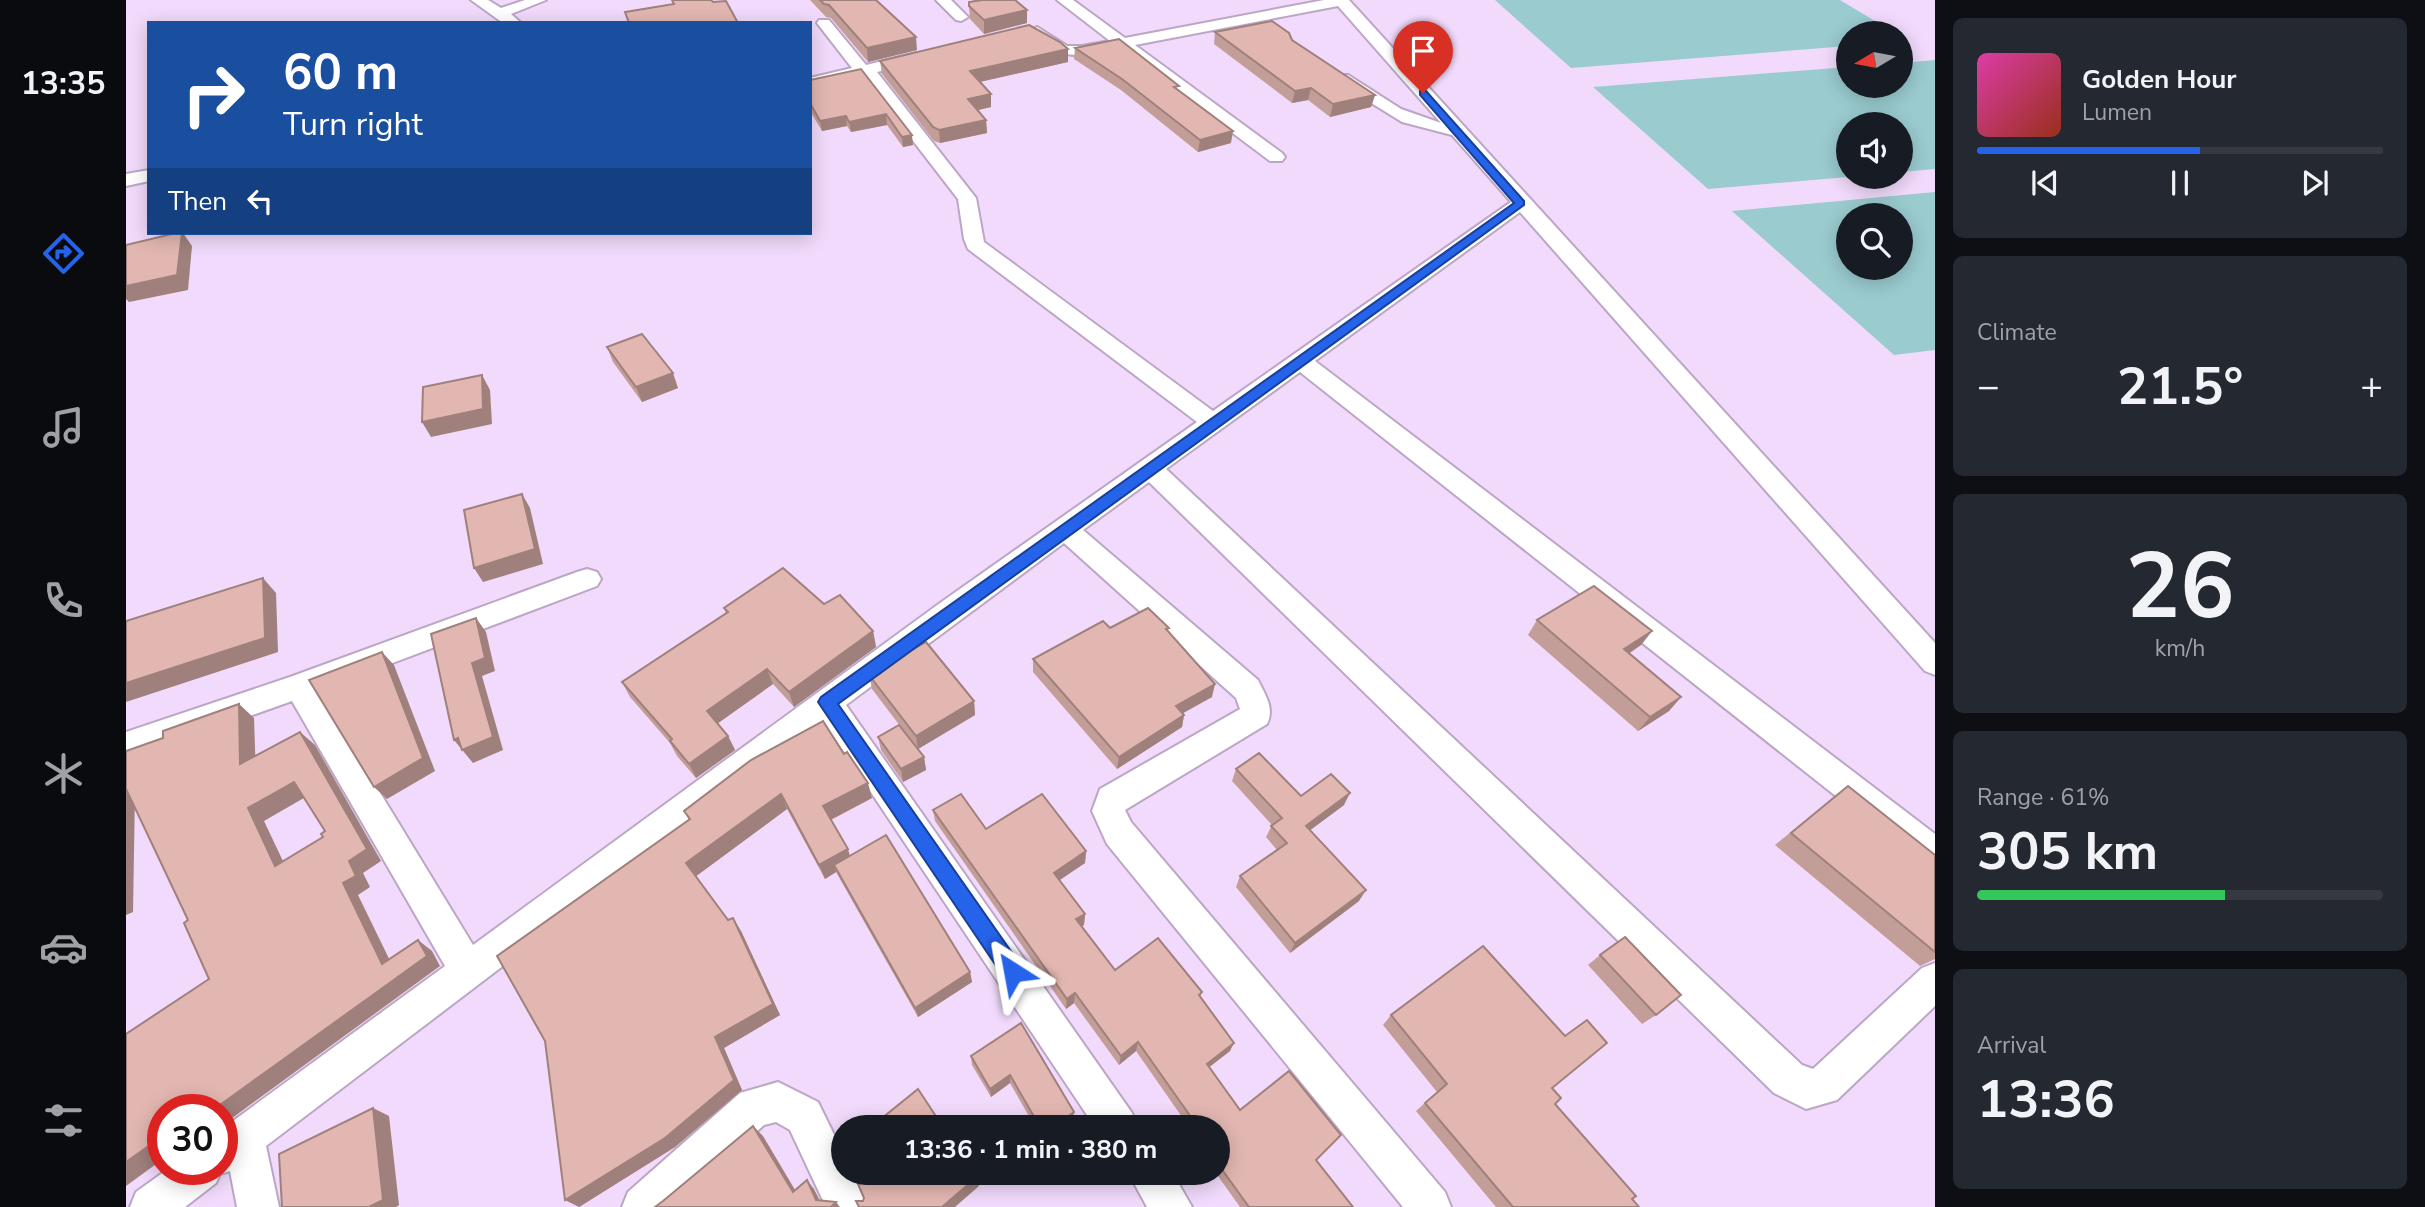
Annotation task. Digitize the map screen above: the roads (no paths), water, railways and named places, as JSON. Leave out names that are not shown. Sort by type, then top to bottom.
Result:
[{"type":"street","points":[[478,0],[511,21]]},
{"type":"street","points":[[500,13],[539,0]]},
{"type":"street","points":[[943,0],[961,17]]},
{"type":"street","points":[[1064,0],[1276,158]]},
{"type":"street","points":[[1025,32],[1037,32],[1063,50],[1071,52],[1341,0],[1935,663]]},
{"type":"street","points":[[824,23],[967,198],[974,211],[972,236],[975,245],[1215,424]]},
{"type":"street","points":[[812,83],[933,54]]},
{"type":"street","points":[[1330,70],[1411,122],[1426,127],[1456,130]]},
{"type":"street","points":[[126,180],[147,175]]},
{"type":"street","points":[[238,1141],[827,702],[1521,203]]},
{"type":"street","points":[[1301,362],[1935,854]]},
{"type":"street","points":[[1151,470],[1788,1079],[1806,1090],[1823,1086],[1935,981]]},
{"type":"street","points":[[1066,530],[1247,689],[1255,705],[1256,715],[1111,799],[1108,811],[1119,833],[1430,1207]]},
{"type":"street","points":[[126,746],[299,686],[587,579]]},
{"type":"street","points":[[299,686],[468,970]]},
{"type":"street","points":[[827,702],[1110,1115]]},
{"type":"street","points":[[643,1207],[754,1107],[778,1102],[804,1116],[847,1207]]},
{"type":"street","points":[[238,1157],[258,1207]]},
{"type":"street","points":[[151,1207],[181,1185]]},
{"type":"street","points":[[1157,1185],[1171,1207]]}]
